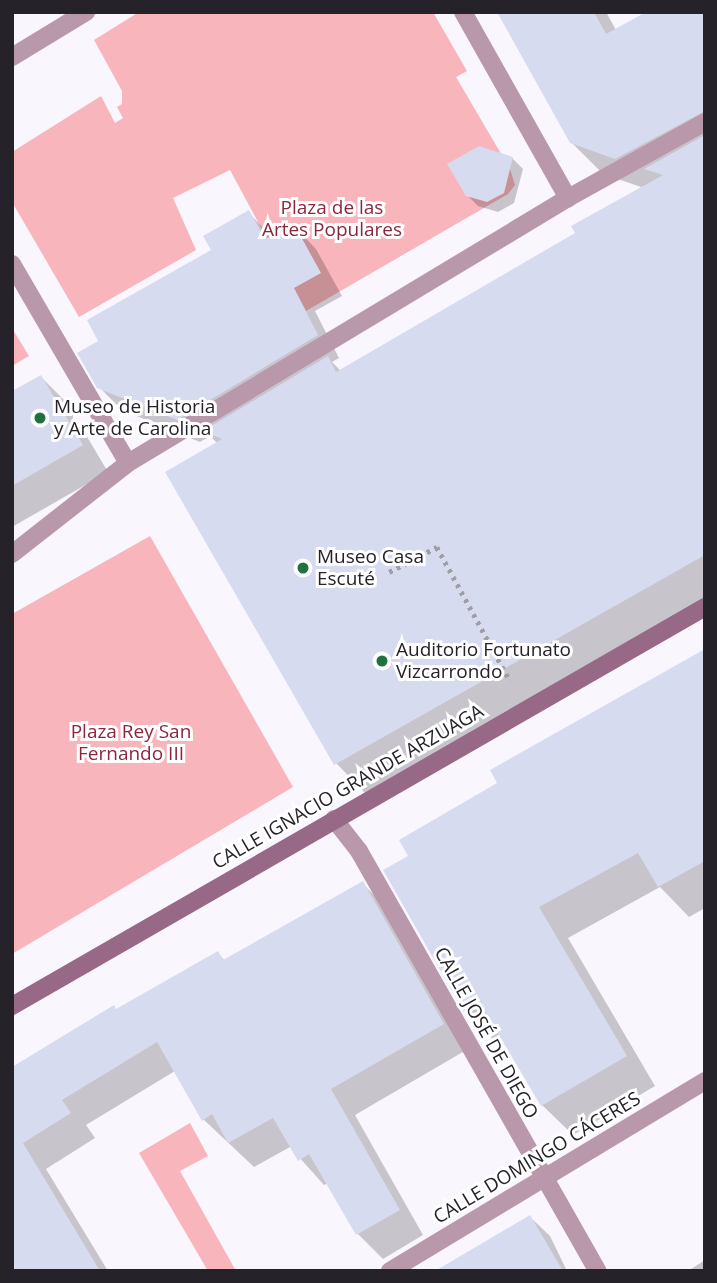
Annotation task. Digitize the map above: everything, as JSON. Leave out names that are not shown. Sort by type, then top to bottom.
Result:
[{"type":"street","points":[[12,57],[86,12]]},
{"type":"street","points":[[463,12],[568,198]]},
{"type":"street","points":[[12,554],[128,463],[568,198],[705,122]]},
{"type":"street","points":[[12,264],[128,463]]},
{"type":"street","name":"CALLE IGNACIO GRANDE ARZUAGA","points":[[12,1006],[705,607]]},
{"type":"street","name":"CALLE JOSÉ DE DIEGO","points":[[334,819],[359,851],[598,1271]]},
{"type":"street","name":"CALLE DOMINGO CÁCERES","points":[[390,1271],[705,1081]]},
{"type":"path","points":[[389,572],[437,547],[510,681]]},
{"type":"green space","name":"Plaza de las Artes Populares","points":[[139,12],[433,12],[467,71],[456,77],[510,169],[515,185],[508,194],[306,311],[230,170],[173,198],[196,250],[79,317],[12,202],[12,152],[101,96],[115,123],[123,118],[117,107],[122,104],[122,91],[94,40]]},
{"type":"green space","points":[[12,328],[29,356],[12,366]]},
{"type":"green space","name":"Plaza Rey San Fernando III","points":[[150,536],[293,787],[12,954],[12,614]]},
{"type":"green space","points":[[190,1123],[208,1156],[180,1171],[236,1271],[208,1271],[139,1153]]},
{"type":"building","points":[[497,12],[594,12],[606,34],[646,12],[705,12],[705,111],[615,159],[570,143]]},
{"type":"building","points":[[705,135],[705,555],[334,765],[165,472],[222,439],[203,431],[328,356],[336,372],[575,233],[571,226],[663,175],[644,169]]},
{"type":"building","points":[[479,146],[513,157],[504,193],[487,202],[466,196],[447,164]]},
{"type":"building","points":[[249,210],[265,239],[294,224],[321,273],[294,288],[318,335],[177,420],[97,388],[77,353],[98,341],[87,320],[211,250],[203,236]]},
{"type":"building","name":"Museo de Historia y Arte de Carolina","points":[[41,375],[83,445],[12,486],[12,391]]},
{"type":"building","points":[[705,649],[705,861],[658,887],[638,853],[539,907],[627,1056],[541,1106],[480,1003],[464,1012],[383,870],[408,856],[399,840],[497,783],[490,770]]},
{"type":"building","points":[[363,881],[444,1024],[331,1089],[400,1210],[356,1235],[309,1154],[298,1161],[273,1118],[228,1143],[212,1114],[202,1121],[157,1042],[62,1100],[71,1113],[23,1143],[100,1271],[12,1271],[12,1067],[114,1005],[116,1009],[218,951],[223,960]]},
{"type":"building","points":[[530,1215],[563,1271],[435,1271]]},
{"type":"place","name":"Museo de Historia y Arte de Carolina","points":[[40,418]]},
{"type":"place","name":"Museo Casa Escuté","points":[[303,568]]},
{"type":"place","name":"Auditorio Fortunato Vizcarrondo","points":[[382,661]]}]
